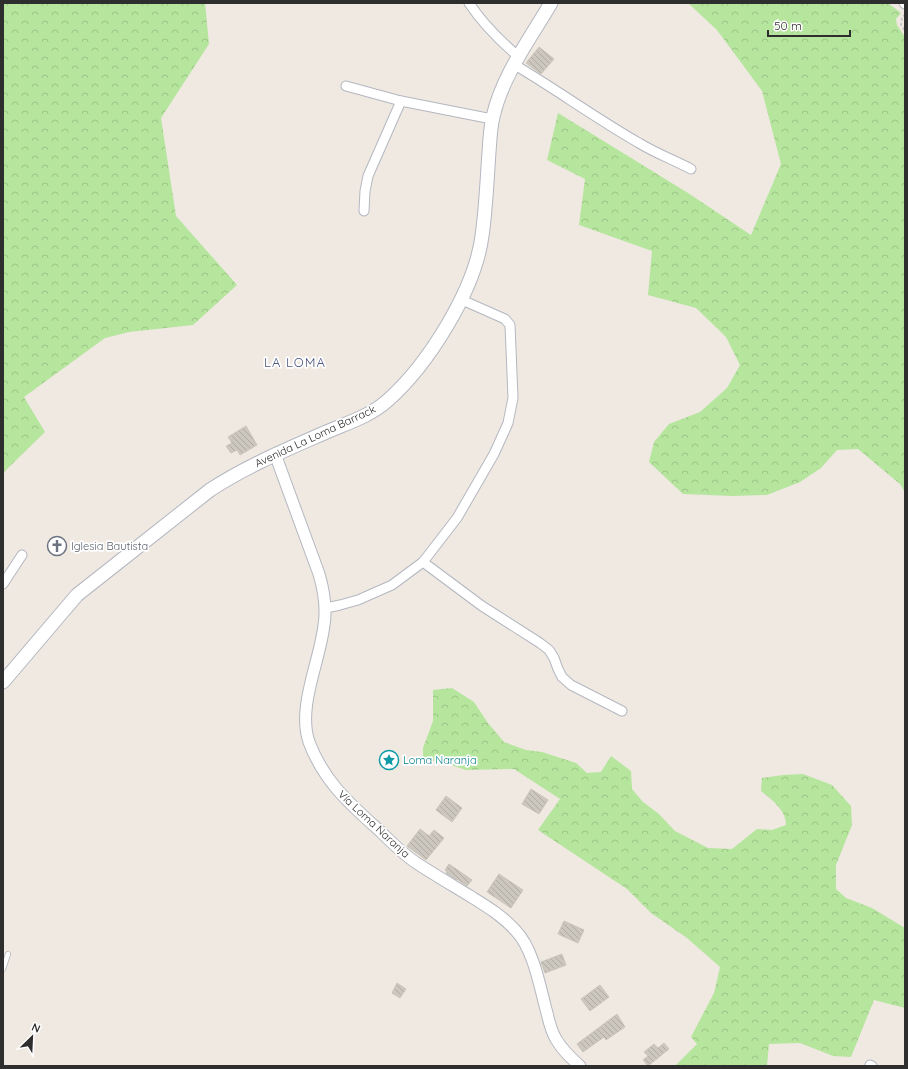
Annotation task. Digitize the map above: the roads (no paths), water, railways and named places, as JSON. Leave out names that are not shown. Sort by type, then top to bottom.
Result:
[{"type":"main road","name":"Avenida La Loma Barrack","points":[[3,682],[77,595],[210,490],[229,477],[275,454],[369,413],[386,402],[406,383],[442,333],[462,300],[469,283],[477,260],[482,237],[492,119],[498,99],[507,78],[551,3]]},
{"type":"street","points":[[469,3],[488,28],[517,61],[542,81],[635,141],[691,169]]},
{"type":"street","points":[[346,86],[401,101],[492,119]]},
{"type":"street","points":[[364,211],[365,191],[368,176],[401,101]]},
{"type":"street","points":[[326,608],[358,600],[374,594],[392,585],[423,562],[457,518],[485,471],[505,430],[511,410],[512,398],[510,325],[505,319],[462,300]]},
{"type":"street","name":"Vía Loma Naranja","points":[[275,454],[319,574],[326,608],[324,626],[308,697],[306,729],[309,741],[326,775],[343,797],[404,853],[421,866],[501,917],[517,932],[526,947],[533,964],[553,1034],[563,1050],[580,1066]]},
{"type":"street","points":[[3,584],[22,555]]},
{"type":"street","points":[[423,562],[482,606],[549,650],[562,677],[571,685],[622,711]]},
{"type":"lane","points":[[3,968],[8,954]]},
{"type":"place","name":"Iglesia Bautista","points":[[57,546]]},
{"type":"place","name":"Loma Naranja","points":[[389,760]]},
{"type":"district","name":"LA LOMA","points":[[295,362]]}]
